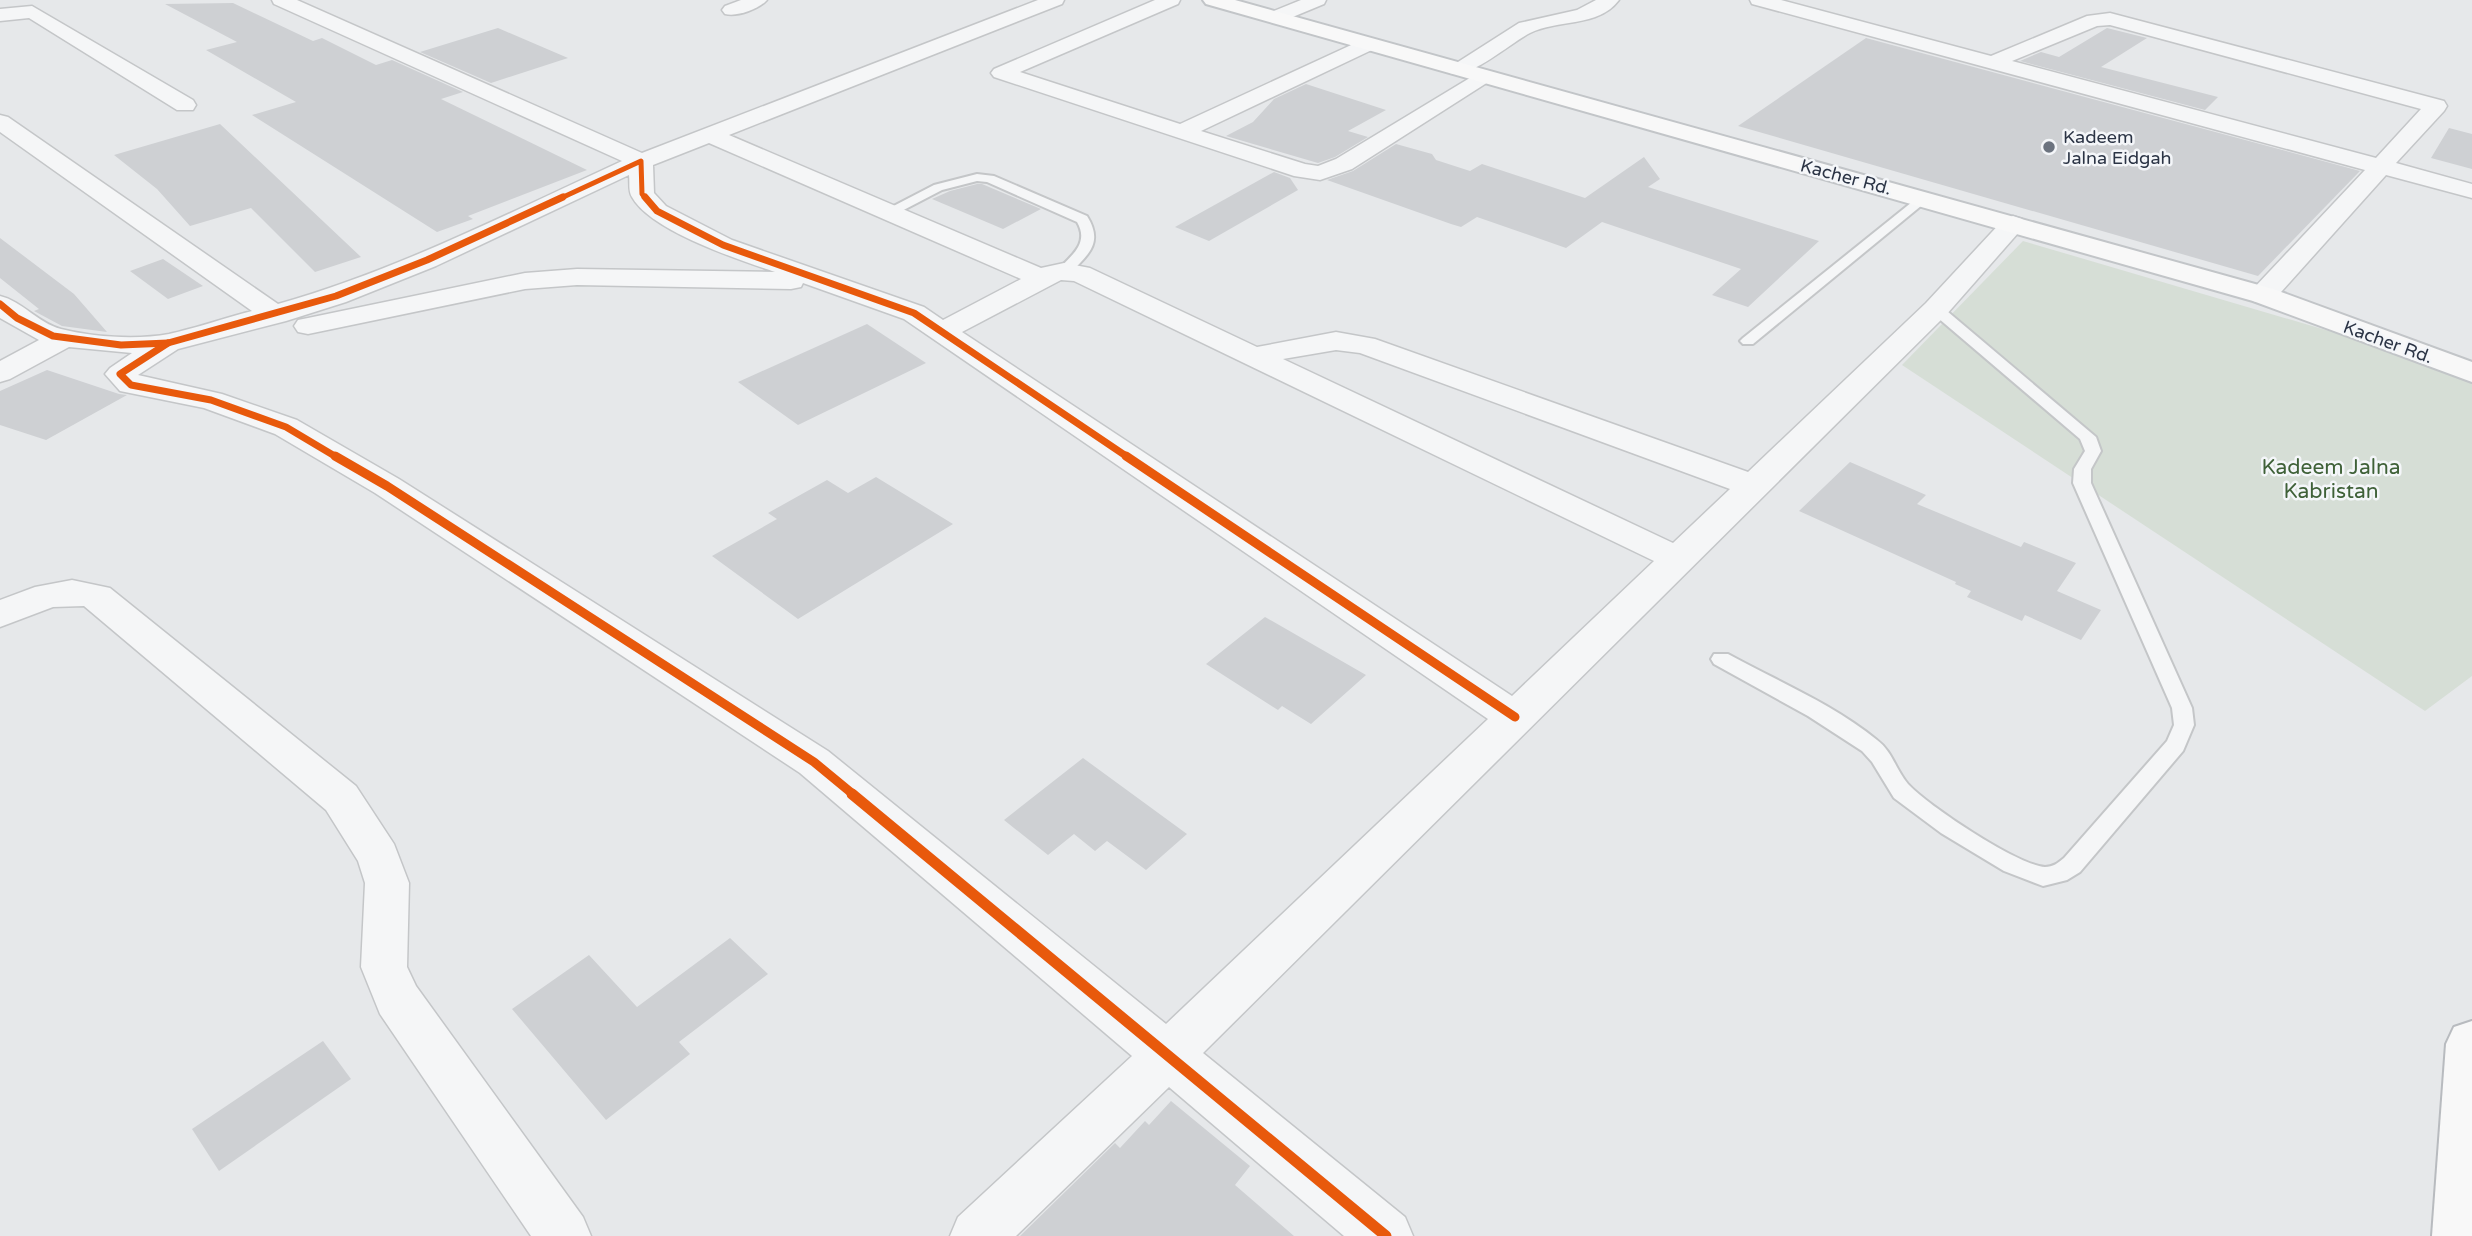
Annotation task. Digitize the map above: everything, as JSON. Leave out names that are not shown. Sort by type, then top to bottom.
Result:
[{"type":"main road","name":"Kacher Rd.","points":[[1213,0],[2263,295],[2472,373]]},
{"type":"main road","points":[[2461,1236],[2472,1044]]},
{"type":"street","points":[[281,0],[641,161]]},
{"type":"street","points":[[732,9],[758,0]]},
{"type":"street","points":[[1055,0],[641,161],[427,260],[336,296],[154,352],[120,374],[131,385],[211,400],[286,427],[387,486],[814,762],[1386,1236]]},
{"type":"street","points":[[1171,0],[1001,73],[1302,171],[1320,173],[1344,164],[1485,77]]},
{"type":"street","points":[[1276,17],[1317,0]]},
{"type":"street","points":[[1457,69],[1519,30],[1583,15],[1610,0]]},
{"type":"street","points":[[1759,0],[2472,191]]},
{"type":"street","points":[[0,15],[32,12],[185,105]]},
{"type":"street","points":[[1991,62],[2094,20],[2110,19],[2436,106],[2263,295]]},
{"type":"street","points":[[1180,132],[1369,44]]},
{"type":"street","points":[[0,122],[276,315]]},
{"type":"street","points":[[710,135],[889,212],[1053,275],[1082,274],[1678,559]]},
{"type":"street","points":[[641,161],[642,194],[657,211],[723,245],[914,313],[1515,717]]},
{"type":"street","points":[[977,1236],[1167,1056],[1936,309],[2013,224]]},
{"type":"street","points":[[941,332],[1053,275]]},
{"type":"street","points":[[0,304],[17,318],[53,336],[154,352],[526,281],[577,277],[677,277],[824,282]]},
{"type":"street","points":[[0,373],[64,338]]},
{"type":"street","points":[[1252,356],[1336,341],[1365,345],[1754,486]]},
{"type":"street","points":[[0,615],[54,593],[81,591],[97,597],[341,798],[379,857],[387,883],[384,967],[397,999],[564,1236]]},
{"type":"lane","points":[[889,212],[952,182],[979,176],[990,179],[1082,219],[1088,226],[1090,239],[1083,252],[1053,275]]},
{"type":"lane","points":[[1748,341],[1922,198]]},
{"type":"lane","points":[[1721,659],[1859,739],[1881,756],[1893,782],[1915,803],[2008,863],[2040,876],[2054,876],[2072,865],[2176,745],[2184,724],[2182,708],[2082,483],[2082,466],[2093,451],[2088,437],[1936,309]]},
{"type":"green space","name":"Kadeem Jalna Kabristan","points":[[2023,241],[2363,341],[2472,381],[2472,676],[2425,711],[1902,365]]},
{"type":"building","points":[[233,3],[313,41],[322,38],[376,65],[392,60],[463,92],[441,99],[587,170],[468,216],[473,219],[437,232],[252,115],[296,102],[206,50],[237,42],[165,4]]},
{"type":"building","points":[[498,28],[568,58],[491,83],[420,52]]},
{"type":"building","points":[[2107,28],[2147,38],[2101,67],[2218,97],[2205,110],[2020,61],[2041,52],[2059,57]]},
{"type":"building","name":"Kadeem Jalna Eidgah","points":[[1866,38],[2360,171],[2258,276],[1738,126]]},
{"type":"building","points":[[1306,84],[1386,110],[1348,131],[1368,137],[1335,157],[1318,163],[1226,136],[1253,122],[1274,99]]},
{"type":"building","points":[[220,124],[361,257],[315,272],[251,208],[190,226],[157,189],[114,155]]},
{"type":"building","points":[[2449,128],[2472,134],[2472,169],[2431,158]]},
{"type":"building","points":[[1396,144],[1432,154],[1436,160],[1470,171],[1482,164],[1585,198],[1644,157],[1660,179],[1648,187],[1819,241],[1748,307],[1712,295],[1741,269],[1602,222],[1566,248],[1477,217],[1461,227],[1327,180],[1353,171]]},
{"type":"building","points":[[1274,172],[1290,178],[1298,190],[1209,241],[1175,227]]},
{"type":"building","points":[[977,184],[1041,209],[1003,229],[932,199]]},
{"type":"building","points":[[0,238],[74,294],[107,332],[62,326],[34,311],[39,309],[0,278]]},
{"type":"building","points":[[163,259],[203,286],[168,299],[130,271]]},
{"type":"building","points":[[867,324],[926,363],[798,425],[738,382]]},
{"type":"building","points":[[47,370],[127,395],[46,440],[0,425],[0,391]]},
{"type":"building","points":[[1850,462],[1926,495],[1917,504],[2021,547],[2024,542],[2076,563],[2057,591],[2101,610],[2081,640],[2025,615],[2022,621],[1967,597],[1971,591],[1955,584],[1956,582],[1799,511]]},
{"type":"building","points":[[876,477],[953,524],[798,619],[712,556],[777,519],[768,513],[827,480],[848,493]]},
{"type":"building","points":[[1265,617],[1366,675],[1311,724],[1282,706],[1278,710],[1206,664]]},
{"type":"building","points":[[1083,758],[1187,834],[1146,870],[1107,841],[1095,851],[1074,834],[1048,855],[1004,820]]},
{"type":"building","points":[[730,938],[768,974],[679,1042],[690,1054],[606,1120],[512,1009],[589,955],[637,1007]]},
{"type":"building","points":[[323,1041],[351,1079],[219,1171],[192,1129]]},
{"type":"building","points":[[1171,1101],[1250,1166],[1235,1185],[1294,1236],[1020,1236],[1115,1143],[1120,1148],[1145,1121],[1149,1125]]},
{"type":"cycle path","points":[[0,304],[17,318],[53,336],[121,345],[168,343],[336,296],[427,260],[641,161],[642,194],[657,211],[723,245],[914,313],[1515,717]]},
{"type":"cycle path","points":[[168,343],[120,374],[131,385],[211,400],[286,427],[387,486],[814,762],[1386,1236]]},
{"type":"place","name":"Kadeem Jalna Eidgah","points":[[2049,147]]}]
